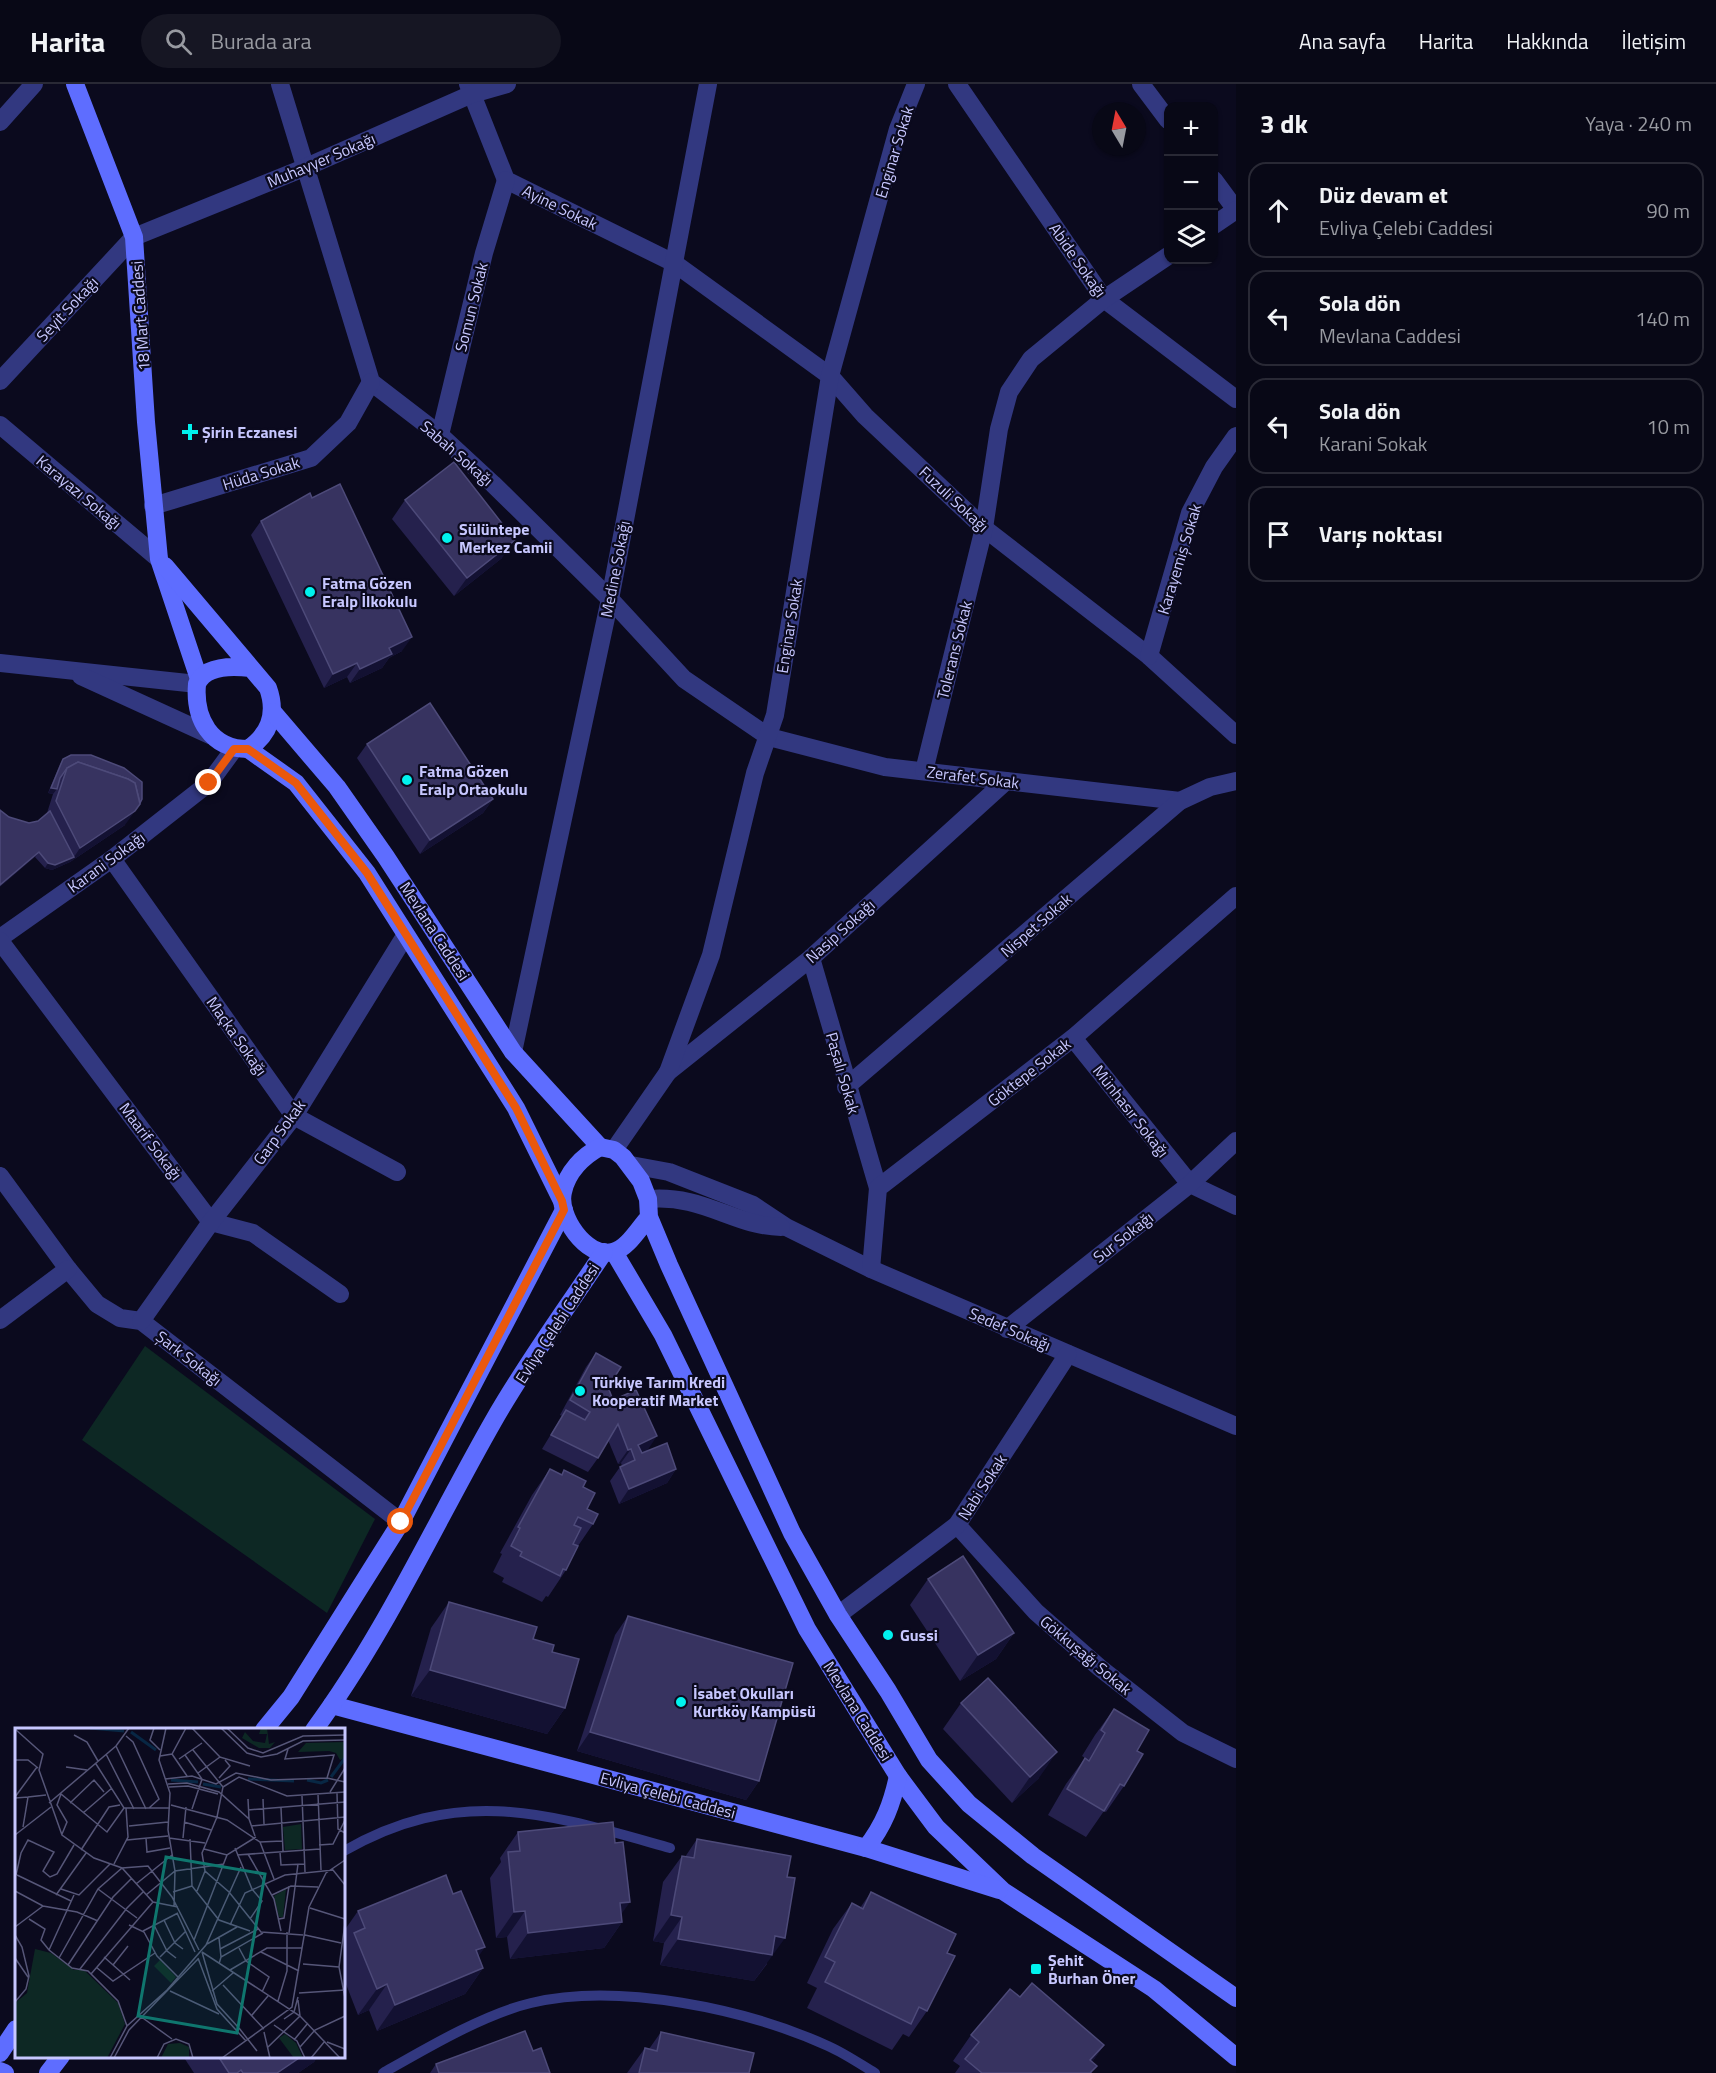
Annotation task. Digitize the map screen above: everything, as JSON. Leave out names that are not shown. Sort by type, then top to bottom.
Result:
[{"type":"street","points":[[0,122],[34,84]]},
{"type":"street","name":"18 Mart Caddesi","points":[[75,84],[134,237],[153,506],[159,559],[198,681]]},
{"type":"street","points":[[280,84],[371,382]]},
{"type":"street","name":"Muhayyer Sokağı","points":[[134,237],[304,168],[470,89],[507,84]]},
{"type":"street","name":"Medine Sokağı","points":[[513,1052],[610,599],[708,84]]},
{"type":"street","name":"Enginar Sokak","points":[[607,1149],[668,1072],[711,955],[756,772],[775,714],[830,376],[898,129],[916,84]]},
{"type":"street","name":"Abide Sokağı","points":[[957,84],[1104,299],[1236,399]]},
{"type":"street","points":[[1141,84],[1164,115]]},
{"type":"street","name":"Ayine Sokak","points":[[470,89],[506,180],[674,263]]},
{"type":"street","name":"Somun Sokak","points":[[440,435],[484,253],[506,180]]},
{"type":"street","points":[[1218,185],[1236,210],[1218,222]]},
{"type":"street","name":"Seyit Sokağı","points":[[0,381],[134,237]]},
{"type":"street","name":"Tolerans Sokak","points":[[924,771],[984,528],[999,429],[1009,392],[1031,359],[1104,299],[1164,259]]},
{"type":"street","name":"Fuzuli Sokağı","points":[[674,263],[830,376],[865,416],[984,528],[1149,656],[1236,735]]},
{"type":"street","name":"Sabah Sokağı","points":[[371,382],[440,435],[610,599],[684,679],[769,737]]},
{"type":"street","name":"Hüda Sokak","points":[[153,506],[311,458],[348,423],[371,382]]},
{"type":"street","name":"Karayazı Sokağı","points":[[0,425],[159,559]]},
{"type":"street","name":"Karayemiş Sokak","points":[[1149,656],[1190,513],[1214,466],[1236,436]]},
{"type":"street","points":[[159,559],[268,688],[273,712],[266,732],[228,744],[198,708],[198,681],[221,668],[251,668]]},
{"type":"street","name":"Mevlana Caddesi","points":[[0,663],[198,681]]},
{"type":"street","name":"Mevlana Caddesi","points":[[66,669],[228,744],[296,783],[367,873],[516,1108],[563,1205]]},
{"type":"street","name":"Mevlana Caddesi","points":[[273,712],[337,787],[386,856],[513,1052],[607,1149]]},
{"type":"street","name":"Zerafet Sokak","points":[[769,737],[885,767],[1180,801]]},
{"type":"street","name":"Karani Sokağı","points":[[0,940],[112,860],[209,783],[228,744]]},
{"type":"street","name":"Nasip Sokağı","points":[[668,1072],[811,958],[1006,781]]},
{"type":"street","name":"Nispet Sokak","points":[[846,1087],[1180,801],[1210,787],[1236,781]]},
{"type":"street","name":"Maçka Sokağı","points":[[112,860],[294,1116],[397,1172]]},
{"type":"street","name":"Göktepe Sokak","points":[[878,1188],[1073,1038],[1236,896]]},
{"type":"street","name":"Garp Sokak","points":[[141,1321],[211,1222],[294,1116],[405,936]]},
{"type":"street","name":"Maarif Sokağı","points":[[0,940],[211,1222]]},
{"type":"street","name":"Paşalı Sokak","points":[[811,958],[846,1087],[878,1188]]},
{"type":"street","name":"Münhasır Sokağı","points":[[1073,1038],[1190,1184]]},
{"type":"street","name":"Sur Sokağı","points":[[1007,1329],[1190,1184],[1236,1141]]},
{"type":"street","points":[[607,1149],[631,1165],[669,1172],[753,1205],[786,1227],[766,1227],[687,1200],[649,1208],[635,1234],[609,1252],[579,1236],[563,1205],[562,1192],[571,1174],[588,1153],[607,1149]]},
{"type":"street","points":[[631,1165],[792,1533],[838,1615],[888,1690],[929,1760],[969,1804],[1033,1856],[1236,1998]]},
{"type":"street","name":"Şark Sokağı","points":[[0,1176],[68,1269],[97,1304],[120,1318],[141,1321],[401,1522]]},
{"type":"street","points":[[1190,1184],[1236,1206]]},
{"type":"street","points":[[871,1269],[878,1188]]},
{"type":"street","points":[[266,1728],[291,1697],[401,1522],[563,1205]]},
{"type":"street","points":[[211,1222],[253,1233],[340,1294]]},
{"type":"street","name":"Sedef Sokağı","points":[[786,1227],[871,1269],[1236,1426]]},
{"type":"street","name":"Mevlana Caddesi","points":[[609,1252],[663,1335],[807,1629],[898,1776],[936,1827],[1003,1891],[1154,1989],[1236,2057]]},
{"type":"street","name":"Evliya Çelebi Caddesi","points":[[315,1728],[332,1705],[405,1581],[496,1418],[609,1252]]},
{"type":"street","points":[[0,1320],[68,1269]]},
{"type":"street","name":"Nabi Sokak","points":[[838,1615],[957,1525],[1068,1354]]},
{"type":"street","name":"Gökkuşağı Sokak","points":[[957,1525],[1036,1612],[1100,1668],[1183,1733],[1236,1759]]},
{"type":"street","name":"Evliya Çelebi Caddesi","points":[[332,1705],[866,1848],[1003,1891]]},
{"type":"street","points":[[866,1848],[878,1832],[891,1806],[898,1776]]},
{"type":"street","points":[[0,2053],[15,2030]]},
{"type":"street","points":[[48,2073],[59,2058]]},
{"type":"street","points":[[0,2071],[4,2073]]},
{"type":"lane","points":[[345,1851],[411,1821],[475,1810],[507,1810],[558,1817],[670,1848]]},
{"type":"lane","points":[[383,2073],[508,2010],[552,1999],[607,1995],[674,2002],[749,2019],[829,2046],[875,2073]]},
{"type":"green space","points":[[145,1346],[375,1519],[327,1613],[82,1440]]},
{"type":"building","name":"Sülüntepe Merkez Camii","points":[[454,462],[515,540],[467,578],[405,500]]},
{"type":"building","points":[[340,484],[412,637],[389,648],[392,654],[360,669],[357,663],[333,674],[261,521],[310,493],[312,498]]},
{"type":"building","points":[[430,703],[493,799],[430,840],[367,744]]},
{"type":"building","points":[[71,755],[91,755],[124,768],[142,782],[140,803],[135,783],[78,762],[67,768],[60,778],[57,789],[51,788],[63,759]]},
{"type":"building","points":[[78,762],[135,783],[140,804],[135,811],[80,848],[56,801],[67,768]]},
{"type":"building","points":[[0,810],[9,817],[29,823],[38,821],[50,811],[74,857],[55,865],[48,863],[39,852],[0,885]]},
{"type":"building","points":[[596,1353],[621,1367],[608,1387],[613,1400],[636,1390],[657,1436],[638,1445],[642,1453],[667,1443],[676,1469],[629,1489],[620,1467],[635,1460],[631,1449],[628,1450],[618,1424],[598,1458],[551,1435],[566,1410],[585,1420],[590,1412],[570,1400]]},
{"type":"building","points":[[550,1469],[562,1475],[564,1470],[586,1481],[583,1487],[595,1493],[587,1509],[598,1514],[593,1524],[578,1517],[574,1525],[581,1528],[573,1544],[578,1546],[566,1570],[563,1569],[560,1576],[520,1556],[522,1552],[511,1546],[520,1528],[518,1527]]},
{"type":"building","points":[[963,1556],[1014,1633],[978,1655],[928,1579]]},
{"type":"building","points":[[449,1602],[537,1627],[533,1639],[554,1645],[552,1652],[579,1659],[565,1708],[430,1670]]},
{"type":"building","points":[[628,1616],[793,1663],[759,1781],[590,1732]]},
{"type":"building","points":[[988,1678],[1057,1752],[1030,1777],[961,1703]]},
{"type":"building","points":[[1114,1709],[1149,1730],[1137,1751],[1143,1754],[1124,1786],[1120,1784],[1104,1811],[1067,1789],[1085,1758],[1089,1761],[1105,1733],[1101,1730]]},
{"type":"building","points":[[613,1822],[615,1843],[623,1842],[630,1902],[620,1903],[622,1922],[528,1933],[525,1911],[514,1912],[508,1852],[520,1851],[518,1832]]},
{"type":"building","points":[[697,1839],[791,1856],[787,1877],[795,1878],[785,1938],[775,1936],[772,1955],[678,1939],[682,1917],[671,1915],[682,1856],[694,1858]]},
{"type":"building","points":[[446,1875],[453,1894],[461,1891],[485,1947],[476,1950],[483,1968],[395,2005],[387,1984],[377,1989],[354,1933],[365,1928],[358,1911]]},
{"type":"building","points":[[871,1892],[956,1934],[947,1953],[955,1956],[927,2011],[919,2007],[911,2024],[825,1982],[835,1962],[825,1957],[852,1903],[863,1909]]},
{"type":"building","points":[[1032,1983],[1104,2045],[1090,2060],[1097,2066],[1090,2073],[982,2073],[965,2059],[979,2042],[971,2035],[1010,1989],[1020,1997]]},
{"type":"building","points":[[525,2031],[533,2051],[541,2048],[550,2073],[439,2073],[436,2064]]},
{"type":"building","points":[[661,2032],[754,2053],[749,2073],[639,2073],[645,2048],[657,2051]]},
{"type":"building","points":[[219,2058],[299,2058],[277,2073],[243,2073],[241,2070],[237,2073],[229,2073]]},
{"type":"place","name":"Şirin Eczanesi","points":[[190,432]]},
{"type":"place","name":"Sülüntepe Merkez Camii","points":[[447,538]]},
{"type":"place","name":"Fatma Gözen Eralp İlkokulu","points":[[310,592]]},
{"type":"place","name":"Fatma Gözen Eralp Ortaokulu","points":[[407,780]]},
{"type":"place","name":"Türkiye Tarım Kredi Kooperatif Market","points":[[580,1391]]},
{"type":"place","name":"Gussi","points":[[888,1635]]},
{"type":"place","name":"İsabet Okulları Kurtköy Kampüsü","points":[[681,1702]]},
{"type":"place","name":"Şehit Burhan Öner","points":[[1036,1969]]},
{"type":"route","points":[[209,783],[234,749],[248,749],[296,783],[367,873],[516,1108],[562,1201],[564,1210],[464,1406],[401,1522]]}]
